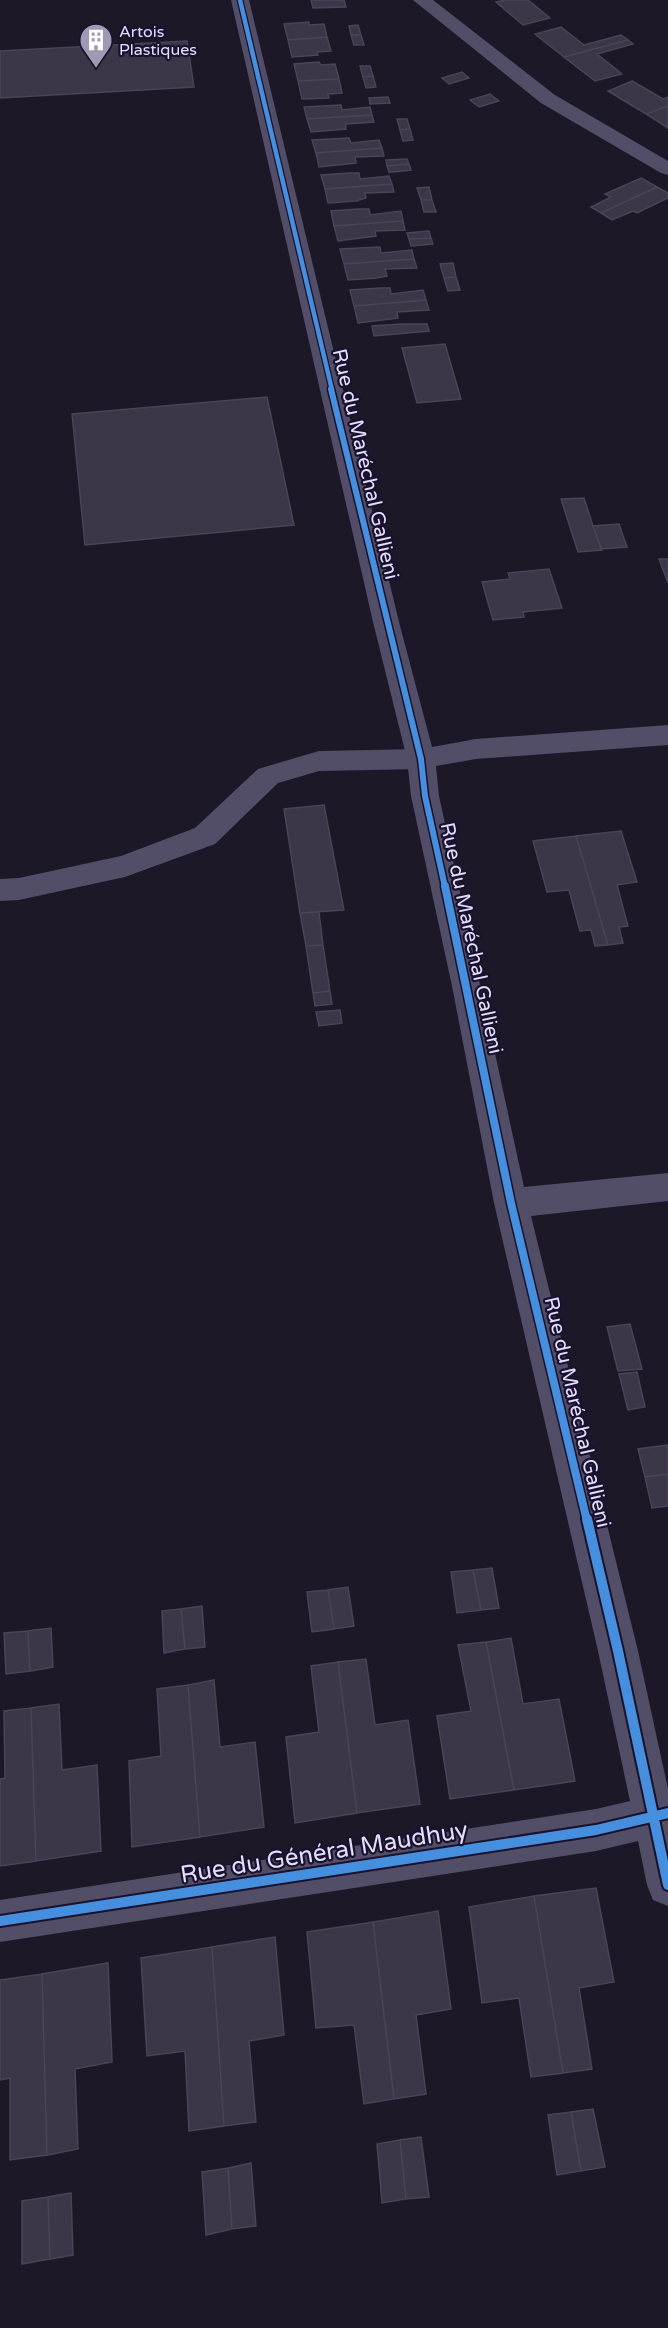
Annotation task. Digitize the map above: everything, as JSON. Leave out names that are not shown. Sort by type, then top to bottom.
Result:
[{"type":"street","name":"Rue du Maréchal Gallieni","points":[[240,0],[386,622],[421,759],[425,796],[467,986],[511,1203],[618,1652],[660,1815],[668,1885]]},
{"type":"street","points":[[422,0],[548,99],[668,170]]},
{"type":"street","points":[[0,890],[125,866],[205,836],[268,776],[320,761],[421,759],[476,749],[668,735]]},
{"type":"street","points":[[511,1203],[668,1187]]},
{"type":"street","name":"Rue du Général Maudhuy","points":[[0,1921],[596,1830],[660,1815]]},
{"type":"building","points":[[311,0],[344,0],[346,7],[313,8]]},
{"type":"building","points":[[528,0],[550,18],[523,25],[496,2]]},
{"type":"building","points":[[309,22],[309,25],[324,24],[327,37],[288,40],[284,24]]},
{"type":"building","points":[[358,25],[361,35],[351,35],[349,26]]},
{"type":"building","points":[[561,27],[584,45],[621,35],[628,40],[564,57],[535,34]]},
{"type":"building","points":[[351,35],[361,35],[364,45],[354,45]]},
{"type":"building","points":[[327,37],[331,51],[317,52],[318,55],[292,57],[288,40]]},
{"type":"building","points":[[628,40],[633,44],[597,54],[622,74],[595,81],[564,57]]},
{"type":"building","name":"Artois Plastiques","points":[[187,41],[194,87],[0,98],[0,51]]},
{"type":"building","points":[[319,62],[321,65],[335,64],[339,79],[298,81],[294,64]]},
{"type":"building","points":[[360,66],[370,66],[373,76],[363,77]]},
{"type":"building","points":[[462,72],[469,78],[449,84],[442,78]]},
{"type":"building","points":[[373,76],[376,87],[366,88],[363,77]]},
{"type":"building","points":[[339,79],[342,93],[328,94],[329,98],[302,99],[298,81]]},
{"type":"building","points":[[632,81],[663,99],[668,97],[668,106],[646,114],[608,91]]},
{"type":"building","points":[[490,94],[499,101],[479,107],[470,100]]},
{"type":"building","points":[[388,97],[390,103],[370,104],[369,98]]},
{"type":"building","points":[[341,105],[342,110],[370,107],[372,115],[307,119],[304,107]]},
{"type":"building","points":[[668,106],[668,128],[646,114]]},
{"type":"building","points":[[372,115],[374,122],[346,124],[346,129],[311,132],[307,119]]},
{"type":"building","points":[[397,119],[407,119],[410,129],[400,130]]},
{"type":"building","points":[[410,129],[413,140],[403,141],[400,130]]},
{"type":"building","points":[[349,138],[351,143],[379,140],[382,148],[316,153],[312,140]]},
{"type":"building","points":[[382,148],[384,156],[355,157],[356,163],[319,167],[316,153]]},
{"type":"building","points":[[407,159],[409,164],[387,166],[386,160]]},
{"type":"building","points":[[409,164],[411,170],[393,172],[389,172],[387,166]]},
{"type":"building","points":[[359,173],[360,179],[389,176],[392,184],[325,189],[321,175]]},
{"type":"building","points":[[641,178],[657,187],[601,213],[591,207],[611,197],[605,194]]},
{"type":"building","points":[[392,184],[394,192],[365,193],[366,198],[356,201],[328,203],[325,189]]},
{"type":"building","points":[[429,187],[432,200],[421,200],[417,188]]},
{"type":"building","points":[[657,187],[668,193],[668,198],[637,213],[633,211],[612,220],[601,213]]},
{"type":"building","points":[[421,200],[432,200],[436,212],[424,212]]},
{"type":"building","points":[[369,209],[370,215],[401,211],[403,221],[334,226],[331,211]]},
{"type":"building","points":[[403,221],[405,230],[375,231],[376,236],[338,241],[334,226]]},
{"type":"building","points":[[429,231],[431,238],[409,239],[407,233]]},
{"type":"building","points":[[431,238],[433,244],[411,246],[409,239]]},
{"type":"building","points":[[380,247],[381,253],[412,250],[414,259],[344,264],[340,249]]},
{"type":"building","points":[[414,259],[417,268],[385,269],[387,276],[377,278],[348,280],[344,264]]},
{"type":"building","points":[[453,263],[456,277],[444,278],[440,264]]},
{"type":"building","points":[[456,277],[460,290],[448,291],[444,278]]},
{"type":"building","points":[[390,288],[391,294],[423,290],[426,300],[354,306],[350,290]]},
{"type":"building","points":[[426,300],[429,310],[397,312],[398,318],[358,323],[354,306]]},
{"type":"building","points":[[427,324],[429,331],[374,336],[372,326]]},
{"type":"building","points":[[445,344],[461,399],[417,403],[402,348]]},
{"type":"building","points":[[267,397],[294,525],[85,545],[72,414]]},
{"type":"building","points":[[584,498],[602,550],[578,552],[561,499]]},
{"type":"building","points":[[619,524],[627,547],[601,549],[593,526]]},
{"type":"building","points":[[659,559],[668,559],[668,583]]},
{"type":"building","points":[[549,569],[562,608],[523,612],[524,617],[493,620],[482,582],[510,579],[508,573]]},
{"type":"building","points":[[324,805],[344,910],[300,913],[284,809]]},
{"type":"building","points":[[621,831],[637,882],[617,885],[628,926],[619,927],[623,943],[608,945],[576,836]]},
{"type":"building","points":[[576,836],[608,945],[595,946],[591,930],[580,931],[569,890],[547,892],[533,841]]},
{"type":"building","points":[[319,912],[323,945],[306,946],[300,913]]},
{"type":"building","points":[[323,945],[330,991],[313,993],[306,946]]},
{"type":"building","points":[[330,991],[332,1004],[315,1006],[313,993]]},
{"type":"building","points":[[340,1010],[342,1023],[319,1026],[316,1012]]},
{"type":"building","points":[[630,1324],[642,1369],[618,1371],[607,1327]]},
{"type":"building","points":[[637,1372],[645,1407],[628,1410],[619,1374]]},
{"type":"building","points":[[668,1445],[668,1474],[645,1477],[638,1449]]},
{"type":"building","points":[[668,1474],[668,1506],[652,1508],[645,1477]]},
{"type":"building","points":[[492,1568],[499,1608],[481,1610],[473,1570]]},
{"type":"building","points":[[473,1570],[481,1610],[457,1613],[451,1572]]},
{"type":"building","points":[[348,1587],[354,1626],[334,1629],[328,1590]]},
{"type":"building","points":[[328,1590],[334,1629],[312,1632],[307,1592]]},
{"type":"building","points":[[202,1606],[205,1647],[185,1649],[181,1609]]},
{"type":"building","points":[[181,1609],[185,1649],[164,1653],[162,1611]]},
{"type":"building","points":[[51,1628],[53,1667],[30,1671],[28,1631]]},
{"type":"building","points":[[28,1631],[30,1671],[6,1674],[4,1633]]},
{"type":"building","points":[[511,1638],[523,1704],[559,1699],[575,1781],[514,1790],[486,1642]]},
{"type":"building","points":[[486,1642],[514,1790],[450,1799],[437,1716],[471,1711],[458,1645]]},
{"type":"building","points":[[366,1659],[375,1725],[408,1720],[420,1804],[357,1813],[338,1662]]},
{"type":"building","points":[[338,1662],[357,1813],[295,1823],[286,1737],[319,1732],[311,1666]]},
{"type":"building","points":[[214,1680],[220,1747],[255,1742],[264,1827],[200,1837],[188,1685]]},
{"type":"building","points":[[188,1685],[200,1837],[132,1847],[129,1761],[161,1756],[157,1689]]},
{"type":"building","points":[[59,1704],[62,1770],[97,1765],[101,1851],[36,1861],[31,1708]]},
{"type":"building","points":[[31,1708],[36,1861],[0,1866],[0,1779],[5,1778],[4,1711]]},
{"type":"building","points":[[596,1888],[614,1982],[579,1988],[592,2069],[563,2073],[534,1896]]},
{"type":"building","points":[[534,1896],[563,2073],[531,2077],[519,1998],[482,2003],[469,1907]]},
{"type":"building","points":[[438,1911],[451,2009],[416,2015],[426,2094],[394,2099],[373,1922]]},
{"type":"building","points":[[373,1922],[394,2099],[364,2104],[354,2025],[316,2028],[307,1932]]},
{"type":"building","points":[[275,1937],[284,2035],[249,2041],[256,2122],[224,2126],[212,1947]]},
{"type":"building","points":[[212,1947],[224,2126],[189,2131],[185,2051],[147,2056],[141,1958]]},
{"type":"building","points":[[108,1963],[112,2062],[75,2069],[78,2149],[47,2155],[42,1974]]},
{"type":"building","points":[[42,1974],[47,2155],[10,2160],[10,2078],[0,2080],[0,1980]]},
{"type":"building","points":[[593,2109],[605,2167],[581,2171],[571,2112]]},
{"type":"building","points":[[571,2112],[581,2171],[557,2175],[548,2115]]},
{"type":"building","points":[[421,2137],[429,2197],[406,2199],[400,2140]]},
{"type":"building","points":[[400,2140],[406,2199],[382,2203],[377,2144]]},
{"type":"building","points":[[251,2163],[256,2226],[232,2229],[228,2168]]},
{"type":"building","points":[[228,2168],[232,2229],[206,2235],[202,2172]]},
{"type":"building","points":[[71,2193],[73,2255],[50,2259],[48,2197]]},
{"type":"building","points":[[48,2197],[50,2259],[22,2264],[22,2201]]},
{"type":"cycle path","points":[[240,0],[386,622],[421,759],[425,796],[467,986],[511,1203],[618,1651],[668,1885]]},
{"type":"cycle path","points":[[0,1921],[596,1830],[668,1813]]},
{"type":"place","name":"Artois Plastiques","points":[[96,69]]}]
